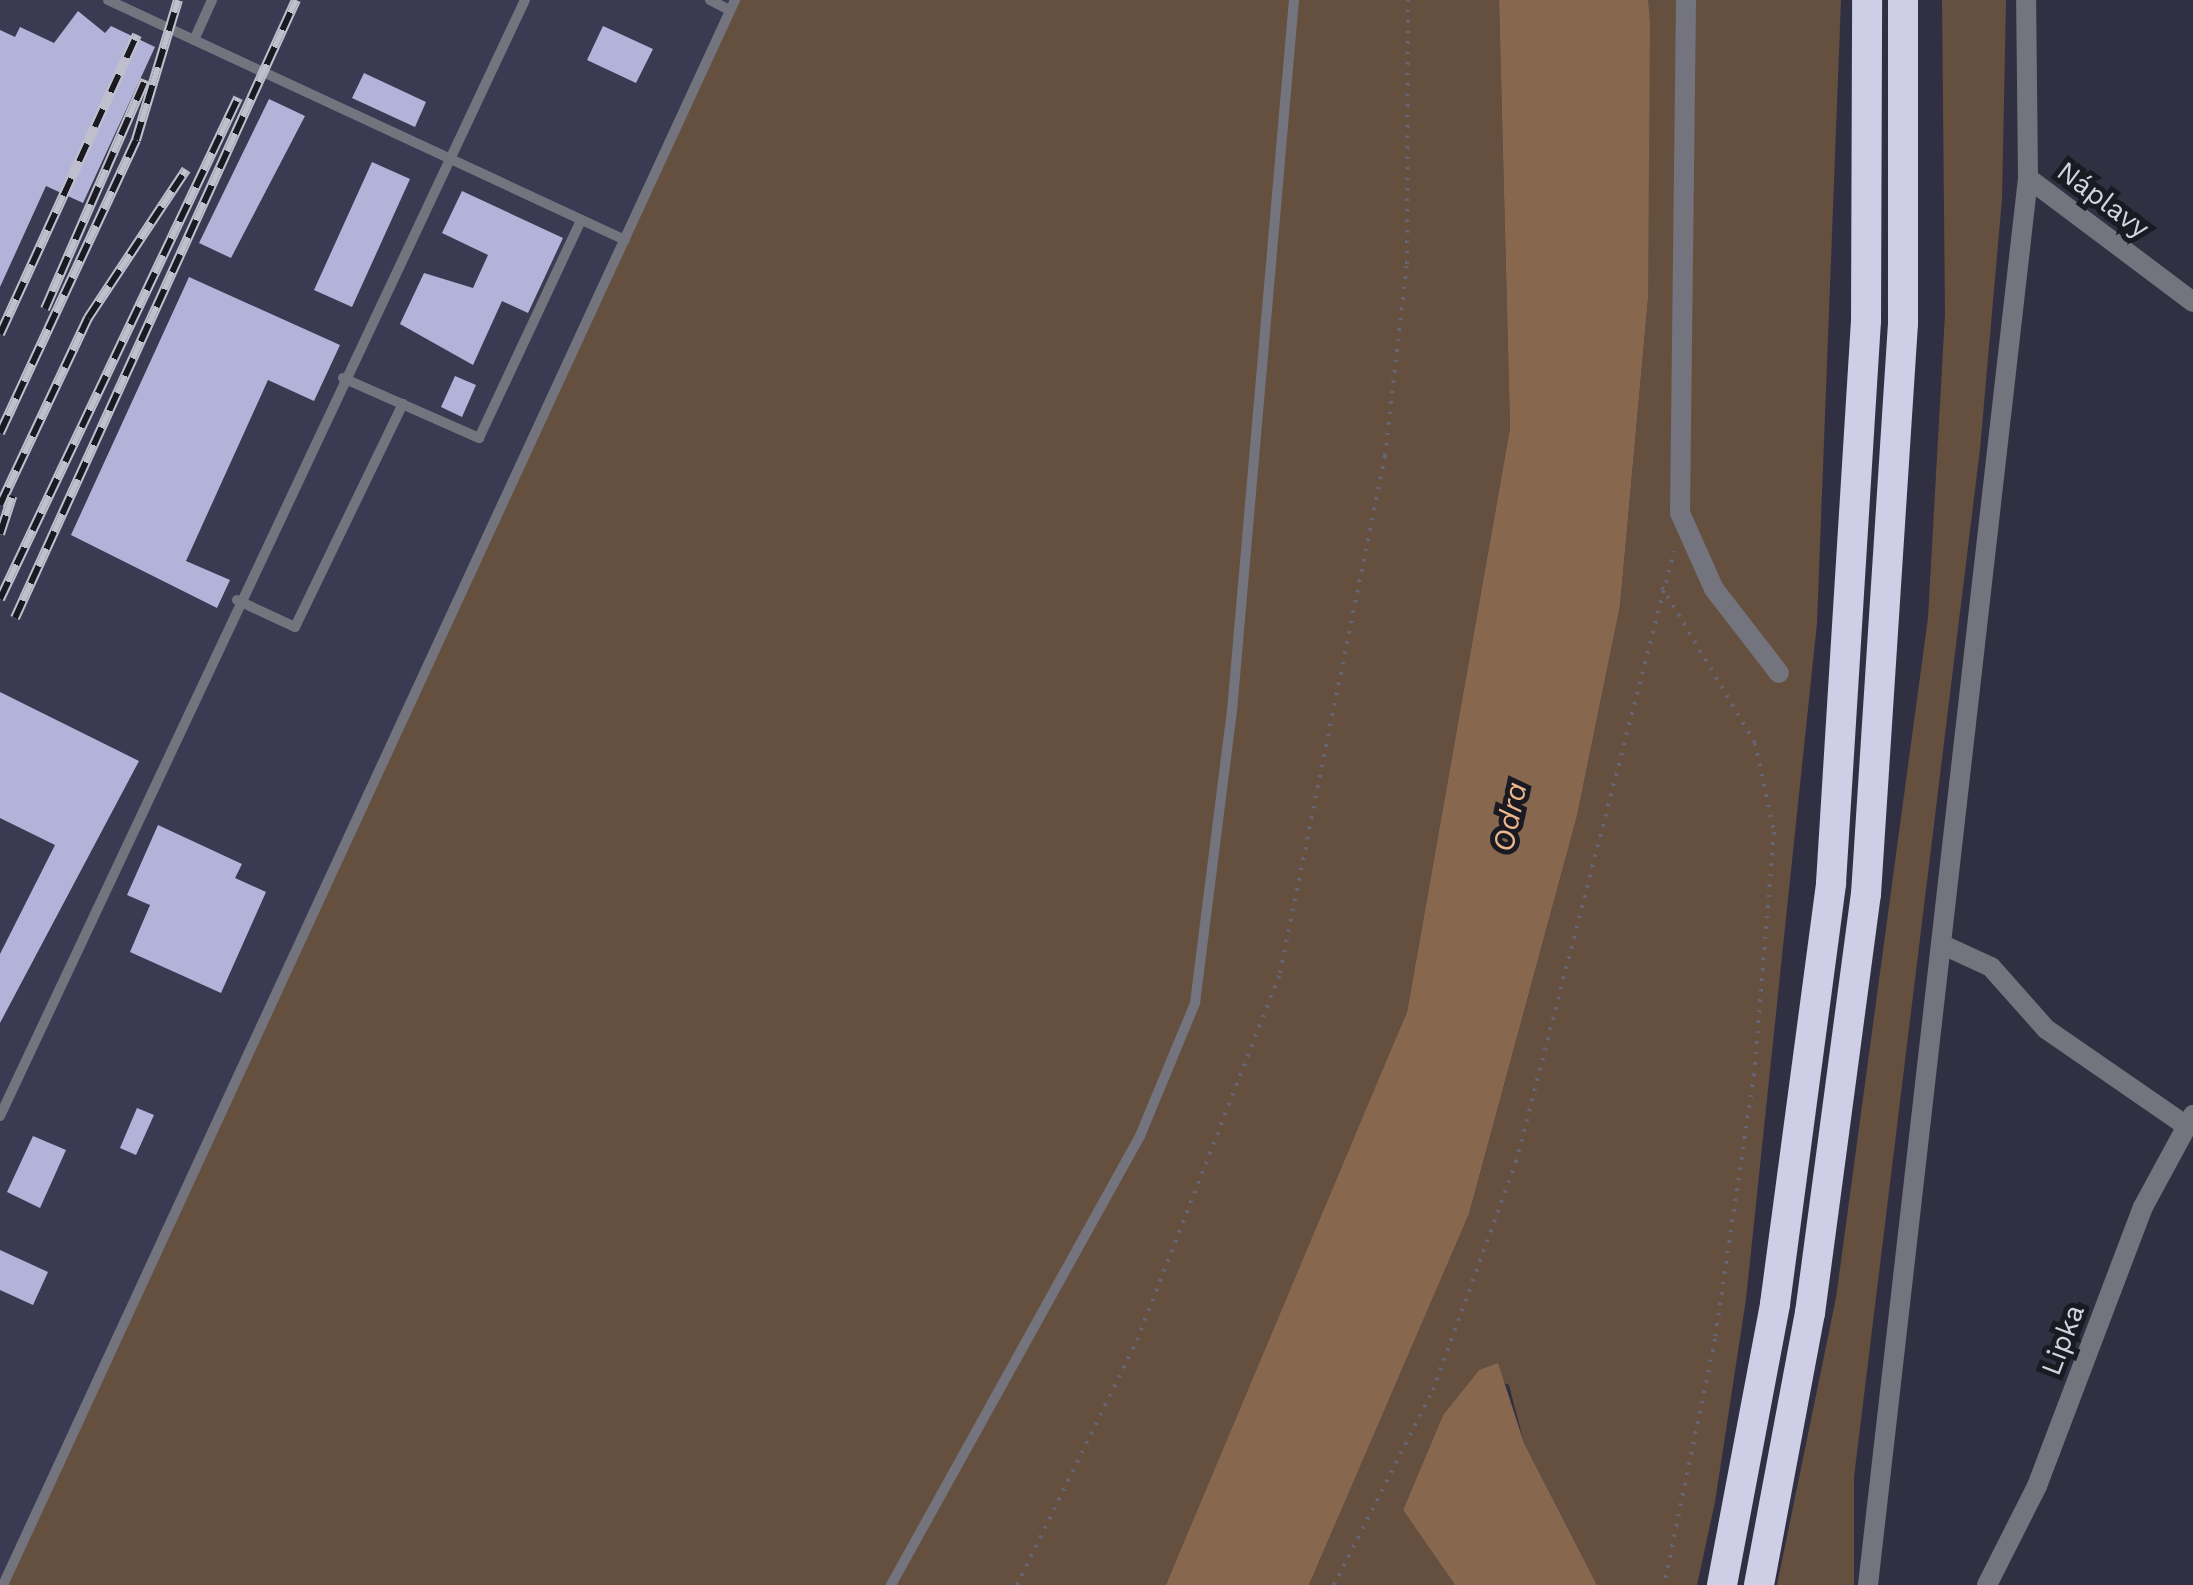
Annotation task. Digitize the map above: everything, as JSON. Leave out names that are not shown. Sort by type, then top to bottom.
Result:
[{"type":"highway","points":[[1722,1585],[1775,1304],[1831,883],[1864,377],[1867,0]]},
{"type":"highway","points":[[1759,1585],[1810,1313],[1867,874],[1903,322],[1902,0]]},
{"type":"street","points":[[1686,0],[1682,528],[1714,589],[1779,673]]},
{"type":"street","points":[[1868,1585],[2028,178],[2026,0]]},
{"type":"street","name":"Náplavy","points":[[2028,178],[2193,302]]},
{"type":"street","points":[[1941,944],[1992,966],[2046,1029],[2189,1120]]},
{"type":"street","name":"Lipka","points":[[1987,1585],[2189,1120]]},
{"type":"lane","points":[[108,0],[625,240]]},
{"type":"lane","points":[[194,40],[212,0]]},
{"type":"lane","points":[[0,1116],[237,600],[525,0]]},
{"type":"lane","points":[[3,1585],[733,5],[710,0]]},
{"type":"lane","points":[[891,1585],[1131,1153],[1195,1003],[1232,711],[1294,0]]},
{"type":"lane","points":[[344,378],[479,438],[580,220]]},
{"type":"lane","points":[[237,600],[296,626],[402,404]]},
{"type":"path","points":[[1017,1585],[1137,1340],[1280,973],[1384,456],[1407,264],[1408,0]]},
{"type":"path","points":[[1334,1585],[1433,1390],[1516,1162],[1662,587],[1682,528]]},
{"type":"path","points":[[1662,587],[1755,743],[1774,832],[1754,1074],[1715,1339],[1664,1585]]},
{"type":"shaded area","points":[[0,0],[735,0],[0,1585]]},
{"type":"shaded area","points":[[735,0],[1499,0],[1510,428],[1407,1012],[1200,1521],[1166,1585],[3,1585]]},
{"type":"shaded area","points":[[1648,0],[1841,0],[1817,623],[1746,1299],[1715,1502],[1697,1585],[1597,1585],[1524,1443],[1509,1385],[1479,1370],[1443,1415],[1403,1510],[1455,1585],[1309,1585],[1469,1214],[1577,816],[1620,606],[1648,299]]},
{"type":"shaded area","points":[[1942,0],[2006,0],[2002,199],[1980,449],[1854,1477],[1854,1585],[1777,1585],[1836,1298],[1928,618],[1945,314]]},
{"type":"water","name":"Odra","points":[[1499,0],[1648,0],[1648,299],[1620,606],[1577,816],[1469,1214],[1309,1585],[1166,1585],[1407,1012],[1510,428]]},
{"type":"water","points":[[1498,1363],[1524,1443],[1597,1585],[1455,1585],[1403,1510],[1443,1415],[1479,1370]]},
{"type":"building","points":[[78,11],[105,33],[111,26],[155,47],[83,203],[46,186],[0,287],[0,30],[15,37],[20,27],[54,43]]},
{"type":"building","points":[[603,26],[653,49],[636,83],[587,60]]},
{"type":"building","points":[[364,73],[426,102],[415,127],[352,98]]},
{"type":"building","points":[[269,99],[305,116],[231,258],[199,243]]},
{"type":"building","points":[[372,162],[410,179],[352,307],[314,290]]},
{"type":"building","points":[[462,191],[563,238],[528,313],[502,301],[473,365],[400,324],[424,273],[473,288],[488,255],[442,233]]},
{"type":"building","points":[[189,277],[340,345],[314,401],[268,380],[186,561],[230,580],[217,608],[71,535]]},
{"type":"building","points":[[455,376],[476,385],[462,417],[441,407]]},
{"type":"building","points":[[0,692],[139,761],[0,1023],[0,954],[55,845],[0,818]]},
{"type":"building","points":[[158,825],[242,864],[235,878],[266,892],[221,993],[130,952],[150,905],[127,895]]},
{"type":"building","points":[[137,1108],[154,1115],[136,1155],[120,1148]]},
{"type":"building","points":[[33,1136],[66,1150],[40,1208],[7,1192]]},
{"type":"building","points":[[0,1250],[48,1272],[33,1305],[0,1290]]},
{"type":"railway","points":[[0,433],[136,140],[178,0]]},
{"type":"railway","points":[[15,618],[296,0]]},
{"type":"railway","points":[[0,334],[137,35]]},
{"type":"railway","points":[[45,309],[145,80]]},
{"type":"railway","points":[[0,599],[238,98]]},
{"type":"railway","points":[[0,505],[88,318],[186,170]]},
{"type":"railway","points":[[0,534],[12,496]]}]
